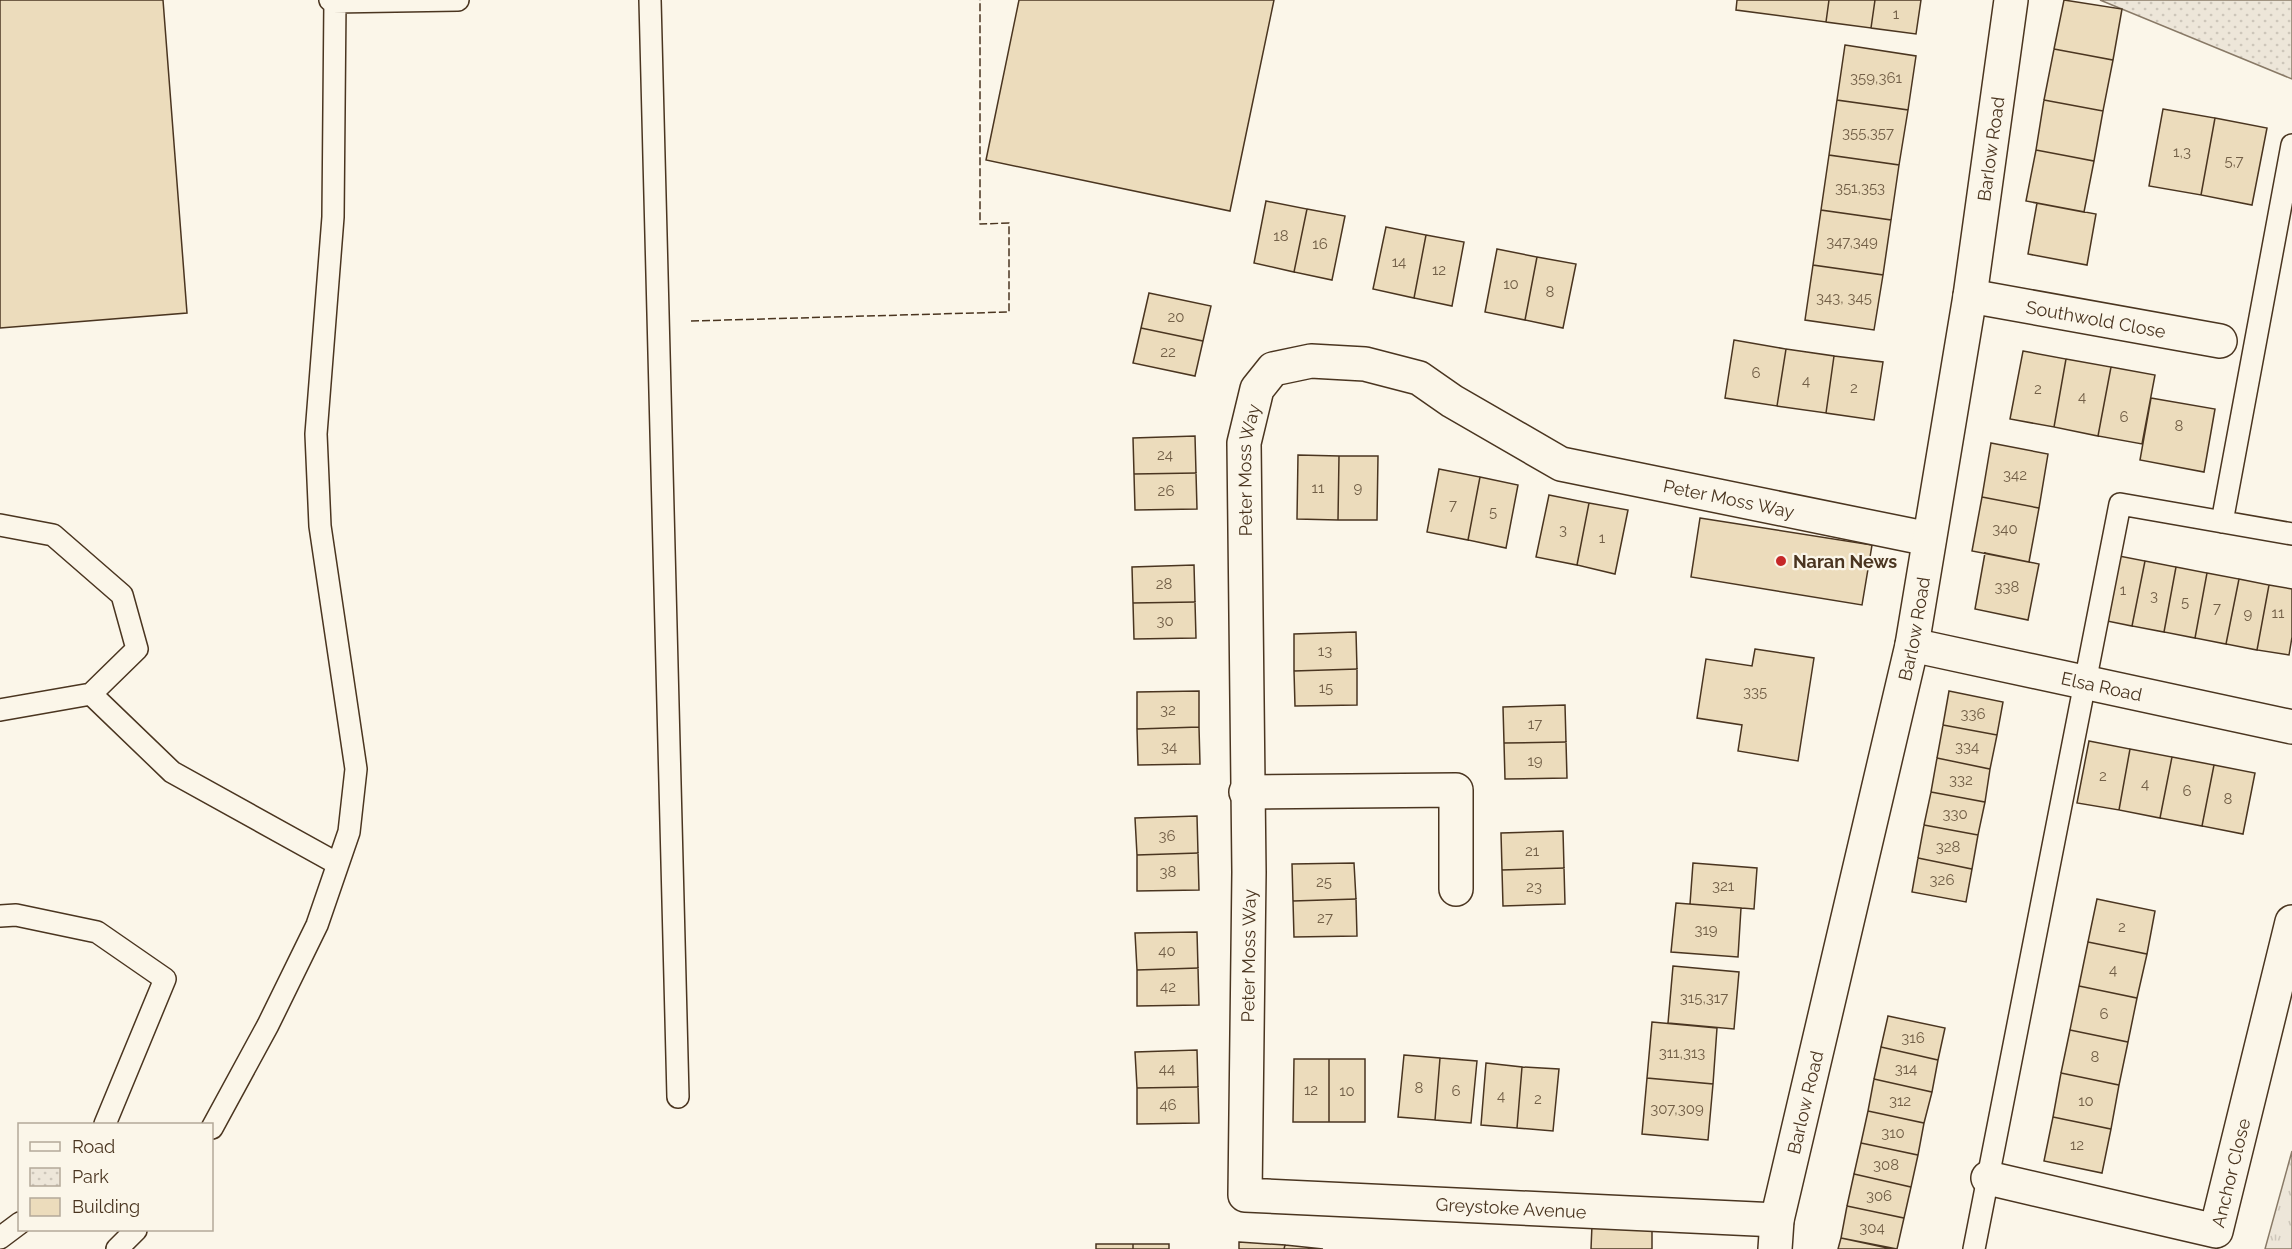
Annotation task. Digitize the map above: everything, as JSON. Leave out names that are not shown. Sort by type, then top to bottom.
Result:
[{"type":"street","name":"Barlow Road","points":[[1776,1235],[1912,645],[1970,296],[2011,0]]},
{"type":"street","name":"Southwold Close","points":[[1970,296],[2220,341]]},
{"type":"street","name":"Peter Moss Way","points":[[1245,1195],[1249,872],[1246,792],[1244,443],[1257,389],[1273,369],[1311,361],[1365,364],[1419,378],[1452,401],[1561,464],[1929,539]]},
{"type":"street","name":"Elsa Road","points":[[1912,645],[2292,727]]},
{"type":"street","points":[[1246,792],[1456,790],[1456,889]]},
{"type":"street","name":"Anchor Close","points":[[1988,1178],[2216,1231],[2292,922]]},
{"type":"street","name":"Greystoke Avenue","points":[[1245,1195],[1776,1235]]},
{"type":"lane","points":[[213,1126],[268,1025],[316,925],[349,832],[356,769],[320,526],[316,434],[333,217],[332,1],[458,0]]},
{"type":"lane","points":[[650,0],[678,1097]]},
{"type":"lane","points":[[2222,522],[2292,145]]},
{"type":"lane","points":[[1974,1249],[2120,504],[2292,534]]},
{"type":"lane","points":[[0,525],[53,535],[122,595],[137,649],[91,694],[0,710]]},
{"type":"lane","points":[[91,694],[172,772],[338,864]]},
{"type":"lane","points":[[0,916],[16,915],[98,932],[165,978],[106,1123]]},
{"type":"lane","points":[[0,1238],[18,1224]]},
{"type":"lane","points":[[117,1249],[135,1231]]},
{"type":"green space","points":[[2100,0],[2292,0],[2292,79]]},
{"type":"green space","points":[[2292,1151],[2292,1249],[2265,1249]]},
{"type":"building","points":[[0,0],[163,0],[187,313],[0,328]]},
{"type":"building","points":[[1019,0],[1274,0],[1230,211],[986,160]]},
{"type":"building","points":[[1737,0],[1829,0],[1826,22],[1736,10]]},
{"type":"building","points":[[1829,0],[1875,0],[1871,28],[1826,22]]},
{"type":"building","points":[[1875,0],[1921,0],[1916,34],[1871,28]]},
{"type":"building","points":[[2064,0],[2122,9],[2113,60],[2054,49]]},
{"type":"building","points":[[1845,45],[1916,56],[1908,110],[1837,100]]},
{"type":"building","points":[[2054,49],[2113,60],[2103,111],[2044,100]]},
{"type":"building","points":[[1837,100],[1908,110],[1899,165],[1829,155]]},
{"type":"building","points":[[2044,100],[2103,111],[2094,161],[2036,150]]},
{"type":"building","points":[[2163,109],[2215,118],[2201,195],[2149,186]]},
{"type":"building","points":[[2215,118],[2267,128],[2252,205],[2201,195]]},
{"type":"building","points":[[2036,150],[2094,161],[2084,212],[2026,201]]},
{"type":"building","points":[[1829,155],[1899,165],[1891,220],[1821,210]]},
{"type":"building","points":[[1266,201],[1307,209],[1294,272],[1254,263]]},
{"type":"building","points":[[2037,203],[2096,214],[2087,265],[2028,254]]},
{"type":"building","points":[[1307,209],[1345,216],[1332,280],[1294,272]]},
{"type":"building","points":[[1821,210],[1891,220],[1883,275],[1813,265]]},
{"type":"building","points":[[1386,227],[1426,235],[1414,298],[1373,289]]},
{"type":"building","points":[[1426,235],[1464,242],[1452,306],[1414,298]]},
{"type":"building","points":[[1497,249],[1537,257],[1525,320],[1485,312]]},
{"type":"building","points":[[1537,257],[1576,264],[1563,328],[1525,320]]},
{"type":"building","points":[[1813,265],[1883,275],[1874,330],[1805,320]]},
{"type":"building","points":[[1149,293],[1211,306],[1203,341],[1141,328]]},
{"type":"building","points":[[1141,328],[1203,341],[1195,376],[1133,363]]},
{"type":"building","points":[[1734,340],[1786,349],[1777,406],[1725,398]]},
{"type":"building","points":[[1786,349],[1834,356],[1826,413],[1777,406]]},
{"type":"building","points":[[2023,351],[2066,359],[2054,427],[2010,419]]},
{"type":"building","points":[[1834,356],[1883,362],[1874,420],[1826,413]]},
{"type":"building","points":[[2066,359],[2111,367],[2098,436],[2054,427]]},
{"type":"building","points":[[2111,367],[2155,375],[2142,444],[2098,436]]},
{"type":"building","points":[[2151,398],[2215,409],[2204,472],[2140,460]]},
{"type":"building","points":[[1195,436],[1196,473],[1134,474],[1133,438]]},
{"type":"building","points":[[1991,443],[2048,454],[2039,508],[1982,497]]},
{"type":"building","points":[[1298,455],[1339,456],[1338,520],[1297,519]]},
{"type":"building","points":[[1339,456],[1378,456],[1377,520],[1338,520]]},
{"type":"building","points":[[1439,469],[1480,477],[1468,540],[1427,532]]},
{"type":"building","points":[[1196,473],[1197,509],[1135,510],[1134,474]]},
{"type":"building","points":[[1480,477],[1518,485],[1506,548],[1468,540]]},
{"type":"building","points":[[1549,495],[1589,503],[1577,565],[1536,557]]},
{"type":"building","points":[[1982,497],[2039,508],[2029,562],[1972,551]]},
{"type":"building","points":[[1589,503],[1628,510],[1615,574],[1577,565]]},
{"type":"building","name":"Naran News","points":[[1700,518],[1872,545],[1862,605],[1691,577]]},
{"type":"building","points":[[1985,553],[2039,564],[2028,620],[1975,609]]},
{"type":"building","points":[[2114,555],[2145,561],[2132,626],[2102,620]]},
{"type":"building","points":[[2145,561],[2176,567],[2164,632],[2132,626]]},
{"type":"building","points":[[1194,565],[1195,602],[1133,603],[1132,567]]},
{"type":"building","points":[[2176,567],[2207,573],[2195,638],[2164,632]]},
{"type":"building","points":[[2207,573],[2239,579],[2226,644],[2195,638]]},
{"type":"building","points":[[2239,579],[2269,585],[2257,650],[2226,644]]},
{"type":"building","points":[[2269,585],[2292,589],[2292,637],[2289,655],[2257,650]]},
{"type":"building","points":[[1195,602],[1196,638],[1134,639],[1133,603]]},
{"type":"building","points":[[1356,632],[1357,669],[1294,671],[1294,634]]},
{"type":"building","points":[[1755,649],[1814,658],[1798,761],[1738,751],[1742,725],[1697,718],[1706,659],[1752,666]]},
{"type":"building","points":[[1357,669],[1357,705],[1295,706],[1294,671]]},
{"type":"building","points":[[1199,691],[1199,727],[1137,729],[1137,692]]},
{"type":"building","points":[[1949,691],[2003,702],[1997,735],[1943,725]]},
{"type":"building","points":[[1565,705],[1566,742],[1504,743],[1503,707]]},
{"type":"building","points":[[1943,725],[1997,735],[1990,769],[1937,758]]},
{"type":"building","points":[[1199,727],[1200,764],[1138,765],[1137,729]]},
{"type":"building","points":[[2089,741],[2130,749],[2119,810],[2077,803]]},
{"type":"building","points":[[1566,742],[1567,778],[1505,779],[1504,743]]},
{"type":"building","points":[[2130,749],[2172,757],[2160,818],[2119,810]]},
{"type":"building","points":[[2172,757],[2214,765],[2202,826],[2160,818]]},
{"type":"building","points":[[1937,758],[1990,769],[1985,802],[1931,792]]},
{"type":"building","points":[[2214,765],[2255,773],[2243,834],[2202,826]]},
{"type":"building","points":[[1931,792],[1985,802],[1978,835],[1924,825]]},
{"type":"building","points":[[1197,816],[1198,853],[1137,855],[1135,818]]},
{"type":"building","points":[[1924,825],[1978,835],[1972,869],[1918,858]]},
{"type":"building","points":[[1563,831],[1564,868],[1502,870],[1501,833]]},
{"type":"building","points":[[1198,853],[1199,890],[1137,891],[1137,855]]},
{"type":"building","points":[[1918,858],[1972,869],[1966,902],[1912,892]]},
{"type":"building","points":[[1354,863],[1356,899],[1293,901],[1292,864]]},
{"type":"building","points":[[1693,863],[1757,868],[1754,909],[1690,904]]},
{"type":"building","points":[[1564,868],[1565,904],[1503,906],[1502,870]]},
{"type":"building","points":[[1356,899],[1357,936],[1294,937],[1293,901]]},
{"type":"building","points":[[2097,899],[2155,911],[2147,954],[2088,942]]},
{"type":"building","points":[[1676,903],[1741,908],[1738,957],[1671,952]]},
{"type":"building","points":[[1197,932],[1198,968],[1137,970],[1135,933]]},
{"type":"building","points":[[2088,942],[2147,954],[2137,998],[2079,986]]},
{"type":"building","points":[[1673,966],[1739,972],[1734,1029],[1668,1023]]},
{"type":"building","points":[[1198,968],[1199,1005],[1137,1006],[1137,970]]},
{"type":"building","points":[[2079,986],[2137,998],[2128,1042],[2070,1030]]},
{"type":"building","points":[[1888,1016],[1945,1028],[1938,1060],[1881,1047]]},
{"type":"building","points":[[1652,1022],[1717,1028],[1713,1084],[1647,1078]]},
{"type":"building","points":[[2070,1030],[2128,1042],[2119,1085],[2061,1073]]},
{"type":"building","points":[[1881,1047],[1938,1060],[1932,1092],[1874,1079]]},
{"type":"building","points":[[1197,1050],[1198,1087],[1137,1088],[1135,1052]]},
{"type":"building","points":[[1404,1055],[1440,1058],[1435,1120],[1398,1117]]},
{"type":"building","points":[[1440,1058],[1477,1061],[1471,1123],[1435,1120]]},
{"type":"building","points":[[1294,1059],[1329,1059],[1329,1122],[1293,1122]]},
{"type":"building","points":[[1329,1059],[1365,1059],[1365,1122],[1329,1122]]},
{"type":"building","points":[[1486,1063],[1522,1067],[1517,1128],[1481,1125]]},
{"type":"building","points":[[1522,1067],[1559,1069],[1553,1131],[1517,1128]]},
{"type":"building","points":[[2061,1073],[2119,1085],[2111,1129],[2053,1117]]},
{"type":"building","points":[[1647,1078],[1713,1084],[1708,1140],[1642,1134]]},
{"type":"building","points":[[1874,1079],[1932,1092],[1924,1123],[1868,1111]]},
{"type":"building","points":[[1198,1087],[1199,1123],[1137,1124],[1137,1088]]},
{"type":"building","points":[[1868,1111],[1924,1123],[1918,1155],[1861,1143]]},
{"type":"building","points":[[2053,1117],[2111,1129],[2102,1173],[2044,1161]]},
{"type":"building","points":[[1861,1143],[1918,1155],[1911,1187],[1854,1174]]},
{"type":"building","points":[[1854,1174],[1911,1187],[1904,1218],[1847,1206]]},
{"type":"building","points":[[1847,1206],[1904,1218],[1897,1249],[1841,1238]]},
{"type":"building","points":[[1592,1225],[1652,1226],[1652,1249],[1591,1249]]},
{"type":"building","points":[[1841,1238],[1892,1249],[1838,1249]]},
{"type":"building","points":[[1239,1242],[1285,1245],[1284,1249],[1239,1249]]},
{"type":"building","points":[[1096,1244],[1133,1244],[1133,1249],[1096,1249]]},
{"type":"building","points":[[1133,1244],[1169,1244],[1169,1249],[1133,1249]]},
{"type":"building","points":[[1285,1245],[1323,1249],[1284,1249]]},
{"type":"fence","points":[[691,321],[1009,312],[1009,223],[980,224],[980,0]]},
{"type":"place","name":"Naran News","points":[[1781,561]]}]
